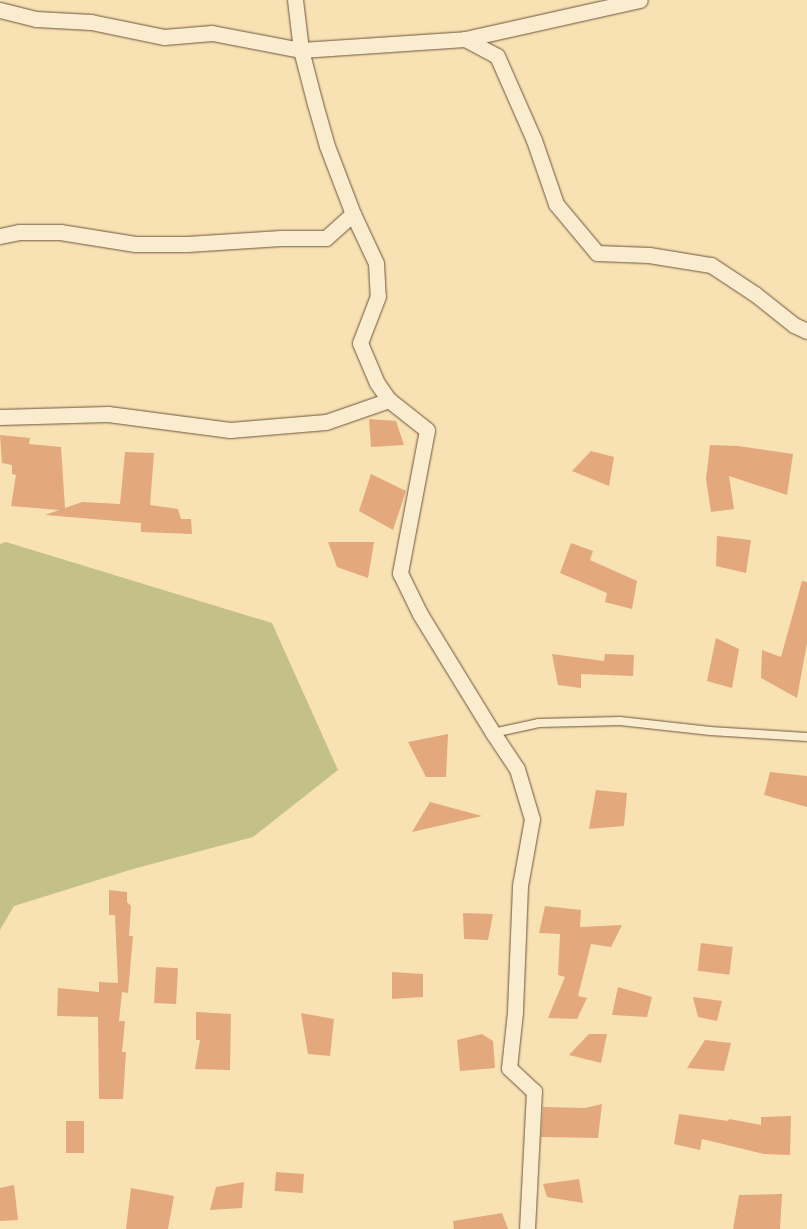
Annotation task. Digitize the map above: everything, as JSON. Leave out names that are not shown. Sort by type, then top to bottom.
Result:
[{"type":"street","points":[[295,0],[302,50],[326,146],[353,214],[376,263],[378,296],[360,343],[377,383],[389,400],[427,430],[400,573],[420,614],[517,769],[532,819],[520,886],[515,1012],[509,1068],[534,1091],[527,1229]]},
{"type":"street","points":[[0,10],[36,19],[91,22],[164,37],[212,32],[302,50],[465,39],[640,0]]},
{"type":"street","points":[[465,39],[497,56],[534,140],[556,204],[597,254],[649,255],[711,265],[755,294],[794,325],[807,331]]},
{"type":"street","points":[[0,236],[20,232],[60,232],[135,244],[326,238],[353,214]]},
{"type":"street","points":[[0,417],[108,414],[230,430],[326,422],[389,400]]},
{"type":"lane","points":[[493,733],[539,723],[620,721],[710,731],[807,737]]},
{"type":"shaded area","points":[[6,542],[272,623],[338,770],[253,837],[133,869],[14,906],[0,930],[0,544]]},
{"type":"building","points":[[369,419],[396,421],[404,445],[371,447]]},
{"type":"building","points":[[0,435],[30,438],[29,444],[61,447],[65,508],[82,502],[120,504],[125,452],[154,453],[150,505],[178,509],[181,519],[191,519],[192,534],[141,532],[141,523],[45,515],[59,510],[11,506],[16,475],[12,474],[12,465],[2,463]]},
{"type":"building","points":[[710,445],[738,446],[793,454],[787,495],[729,476],[734,509],[711,512],[706,479]]},
{"type":"building","points":[[591,451],[614,457],[609,486],[572,471]]},
{"type":"building","points":[[371,474],[406,491],[393,530],[359,511]]},
{"type":"building","points":[[717,536],[751,540],[746,573],[716,566]]},
{"type":"building","points":[[328,542],[374,542],[368,578],[337,567]]},
{"type":"building","points":[[571,543],[593,551],[590,560],[637,581],[632,609],[605,602],[607,593],[560,573]]},
{"type":"building","points":[[802,581],[807,582],[807,643],[797,698],[761,678],[762,650],[781,657]]},
{"type":"building","points":[[716,638],[739,649],[732,688],[707,681]]},
{"type":"building","points":[[552,654],[604,661],[605,654],[634,655],[633,676],[581,674],[581,688],[558,685]]},
{"type":"building","points":[[448,734],[446,777],[426,777],[408,742]]},
{"type":"building","points":[[770,772],[807,776],[807,807],[764,795]]},
{"type":"building","points":[[596,790],[627,793],[624,826],[589,829]]},
{"type":"building","points":[[430,802],[482,816],[412,832]]},
{"type":"building","points":[[109,890],[127,892],[127,902],[131,906],[129,936],[133,936],[128,993],[122,992],[119,1021],[125,1021],[122,1052],[126,1052],[123,1099],[99,1099],[98,1017],[57,1016],[58,988],[99,992],[99,982],[118,983],[115,915],[109,915]]},
{"type":"building","points":[[545,906],[581,910],[580,927],[622,925],[611,947],[591,944],[578,996],[587,998],[577,1019],[548,1018],[565,977],[558,975],[560,934],[539,933]]},
{"type":"building","points":[[463,913],[493,914],[488,940],[464,939]]},
{"type":"building","points":[[701,943],[733,947],[729,975],[698,971]]},
{"type":"building","points":[[156,967],[178,968],[176,1004],[154,1003]]},
{"type":"building","points":[[392,972],[423,974],[423,997],[392,999]]},
{"type":"building","points":[[618,987],[652,997],[647,1017],[612,1015]]},
{"type":"building","points":[[693,997],[722,1001],[717,1021],[698,1017]]},
{"type":"building","points":[[196,1012],[231,1014],[230,1070],[195,1069],[200,1040],[196,1040]]},
{"type":"building","points":[[301,1013],[334,1019],[330,1056],[308,1054]]},
{"type":"building","points":[[482,1034],[493,1041],[495,1068],[460,1071],[457,1040]]},
{"type":"building","points":[[589,1034],[607,1034],[601,1063],[569,1055]]},
{"type":"building","points":[[705,1040],[731,1043],[724,1071],[687,1068]]},
{"type":"building","points":[[602,1104],[598,1138],[541,1137],[543,1107],[585,1108]]},
{"type":"building","points":[[679,1114],[728,1121],[729,1119],[761,1125],[761,1117],[791,1116],[790,1155],[764,1154],[702,1139],[700,1150],[674,1144]]},
{"type":"building","points":[[66,1121],[84,1121],[84,1153],[66,1153]]},
{"type":"building","points":[[276,1172],[304,1174],[303,1193],[275,1191]]},
{"type":"building","points":[[579,1179],[583,1203],[547,1197],[543,1184]]},
{"type":"building","points":[[244,1182],[242,1208],[210,1210],[216,1187]]},
{"type":"building","points":[[14,1185],[18,1220],[0,1221],[0,1188]]},
{"type":"building","points":[[131,1188],[174,1196],[168,1229],[126,1229]]},
{"type":"building","points":[[782,1194],[780,1229],[733,1229],[739,1195]]},
{"type":"building","points":[[502,1213],[508,1229],[454,1229],[453,1221]]}]
